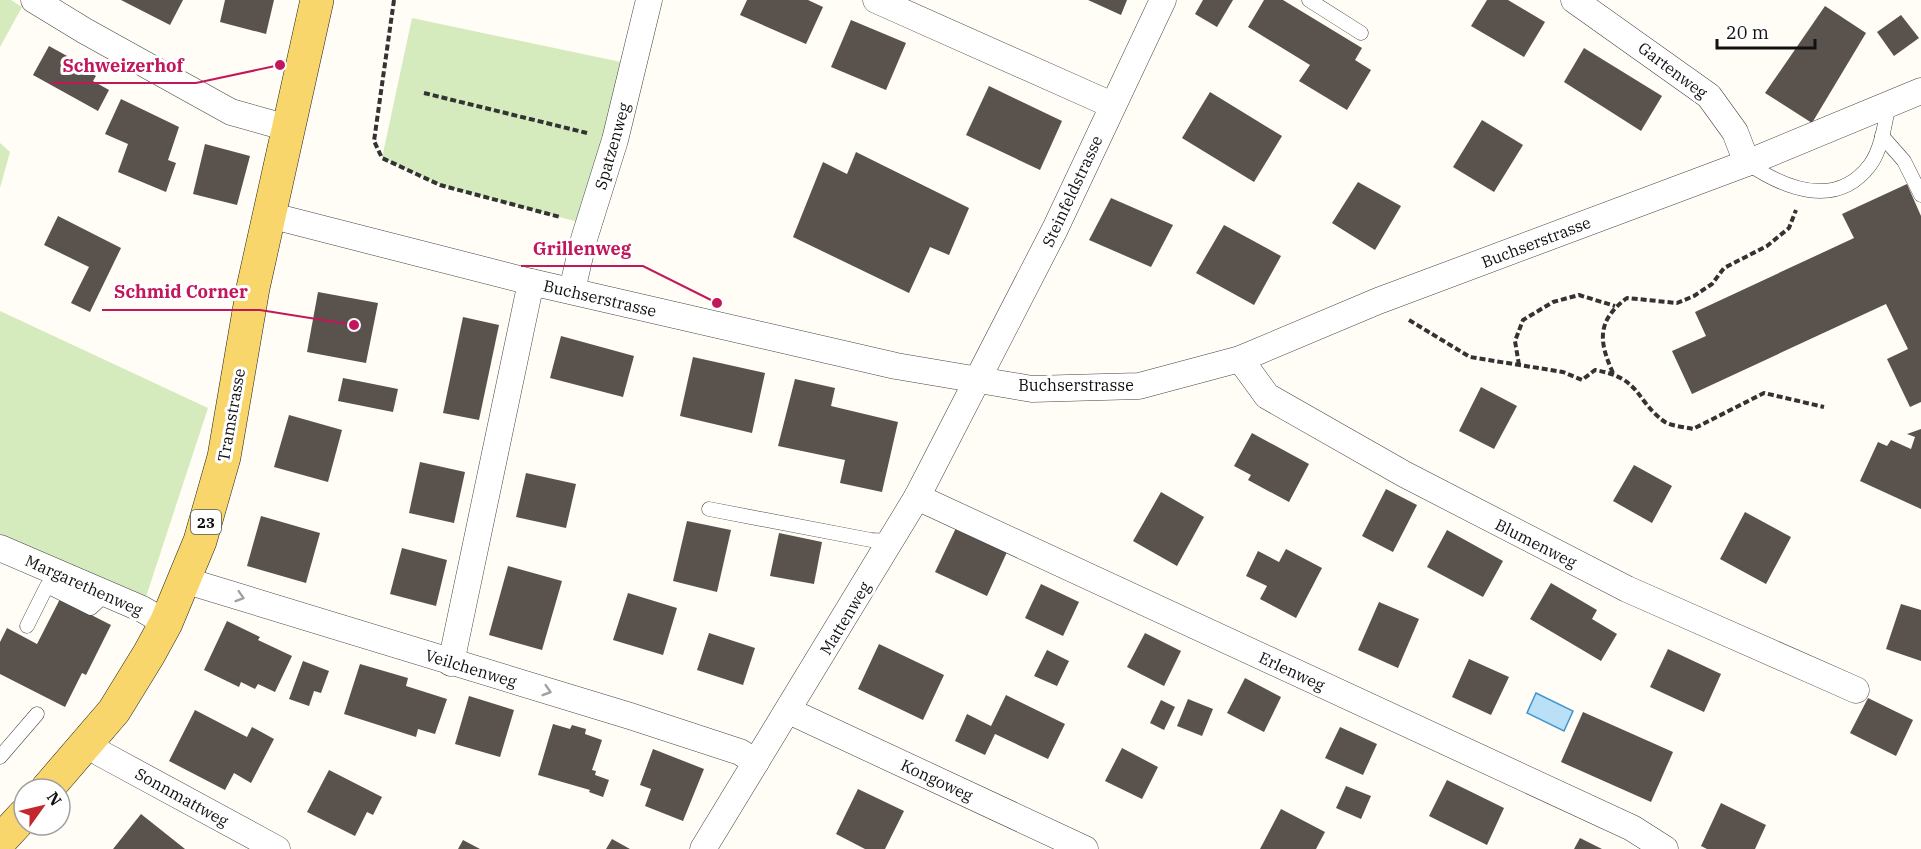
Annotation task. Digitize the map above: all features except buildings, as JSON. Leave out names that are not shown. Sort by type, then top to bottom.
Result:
[{"type":"main road","name":"Tramstrasse","points":[[58,777],[114,711],[166,623],[213,500],[224,457],[269,215],[317,0]]},
{"type":"street","points":[[34,0],[231,112],[288,128]]},
{"type":"street","name":"Spatzenweg","points":[[572,290],[584,239],[615,140],[649,0]]},
{"type":"street","points":[[876,0],[1112,105]]},
{"type":"street","name":"Steinfeldstrasse","points":[[977,381],[1054,229],[1163,0]]},
{"type":"street","name":"Gartenweg","points":[[1574,0],[1709,96],[1735,132],[1747,163]]},
{"type":"street","name":"Buchserstrasse","points":[[269,215],[531,282],[885,364],[1032,389],[1139,386],[1240,359],[1378,301],[1747,163],[1921,91]]},
{"type":"street","points":[[452,663],[531,282]]},
{"type":"street","name":"Blumenweg","points":[[1240,359],[1267,396],[1404,474],[1627,590],[1856,690]]},
{"type":"street","name":"Mattenweg","points":[[704,849],[917,497],[977,381]]},
{"type":"street","name":"Erlenweg","points":[[917,497],[1621,823],[1665,849]]},
{"type":"street","name":"Margarethenweg","points":[[0,548],[166,623]]},
{"type":"street","name":"Veilchenweg","points":[[184,580],[630,716],[740,752],[756,762]]},
{"type":"street","name":"Kongoweg","points":[[789,711],[1085,849]]},
{"type":"street","name":"Sonnmattweg","points":[[89,741],[100,753],[277,849]]},
{"type":"lane","points":[[1309,0],[1360,33]]},
{"type":"lane","points":[[1747,163],[1773,181],[1804,190],[1838,188],[1854,180],[1871,164],[1882,136],[1889,103]]},
{"type":"lane","points":[[1882,136],[1904,161],[1921,195]]},
{"type":"lane","points":[[709,509],[871,540],[891,541]]},
{"type":"lane","points":[[27,626],[47,586],[91,608],[106,594]]},
{"type":"lane","points":[[0,757],[37,714]]},
{"type":"path","points":[[394,0],[374,141],[382,158],[440,185],[582,223],[584,239]]},
{"type":"path","points":[[424,93],[615,140]]},
{"type":"path","points":[[1613,374],[1602,349],[1603,328],[1615,306],[1627,298],[1677,303],[1694,296],[1712,284],[1724,268],[1767,246],[1789,228],[1804,190]]},
{"type":"path","points":[[1519,365],[1515,341],[1523,320],[1553,302],[1579,296],[1615,306]]},
{"type":"path","points":[[1378,301],[1470,357],[1563,372],[1582,380],[1595,370],[1613,374],[1636,389],[1666,423],[1693,429],[1764,393],[1824,407]]},
{"type":"green space","points":[[0,0],[11,0],[22,7],[0,47]]},
{"type":"green space","points":[[412,18],[621,62],[582,223],[440,185],[382,158]]},
{"type":"green space","points":[[0,143],[10,152],[0,188]]},
{"type":"green space","points":[[0,311],[208,408],[142,609],[0,547]]},
{"type":"water","points":[[1536,693],[1573,711],[1564,731],[1527,713]]},
{"type":"place","name":"Schweizerhof","points":[[280,65]]},
{"type":"place","name":"Grillenweg","points":[[717,303]]},
{"type":"place","name":"Schmid Corner","points":[[354,325]]}]
